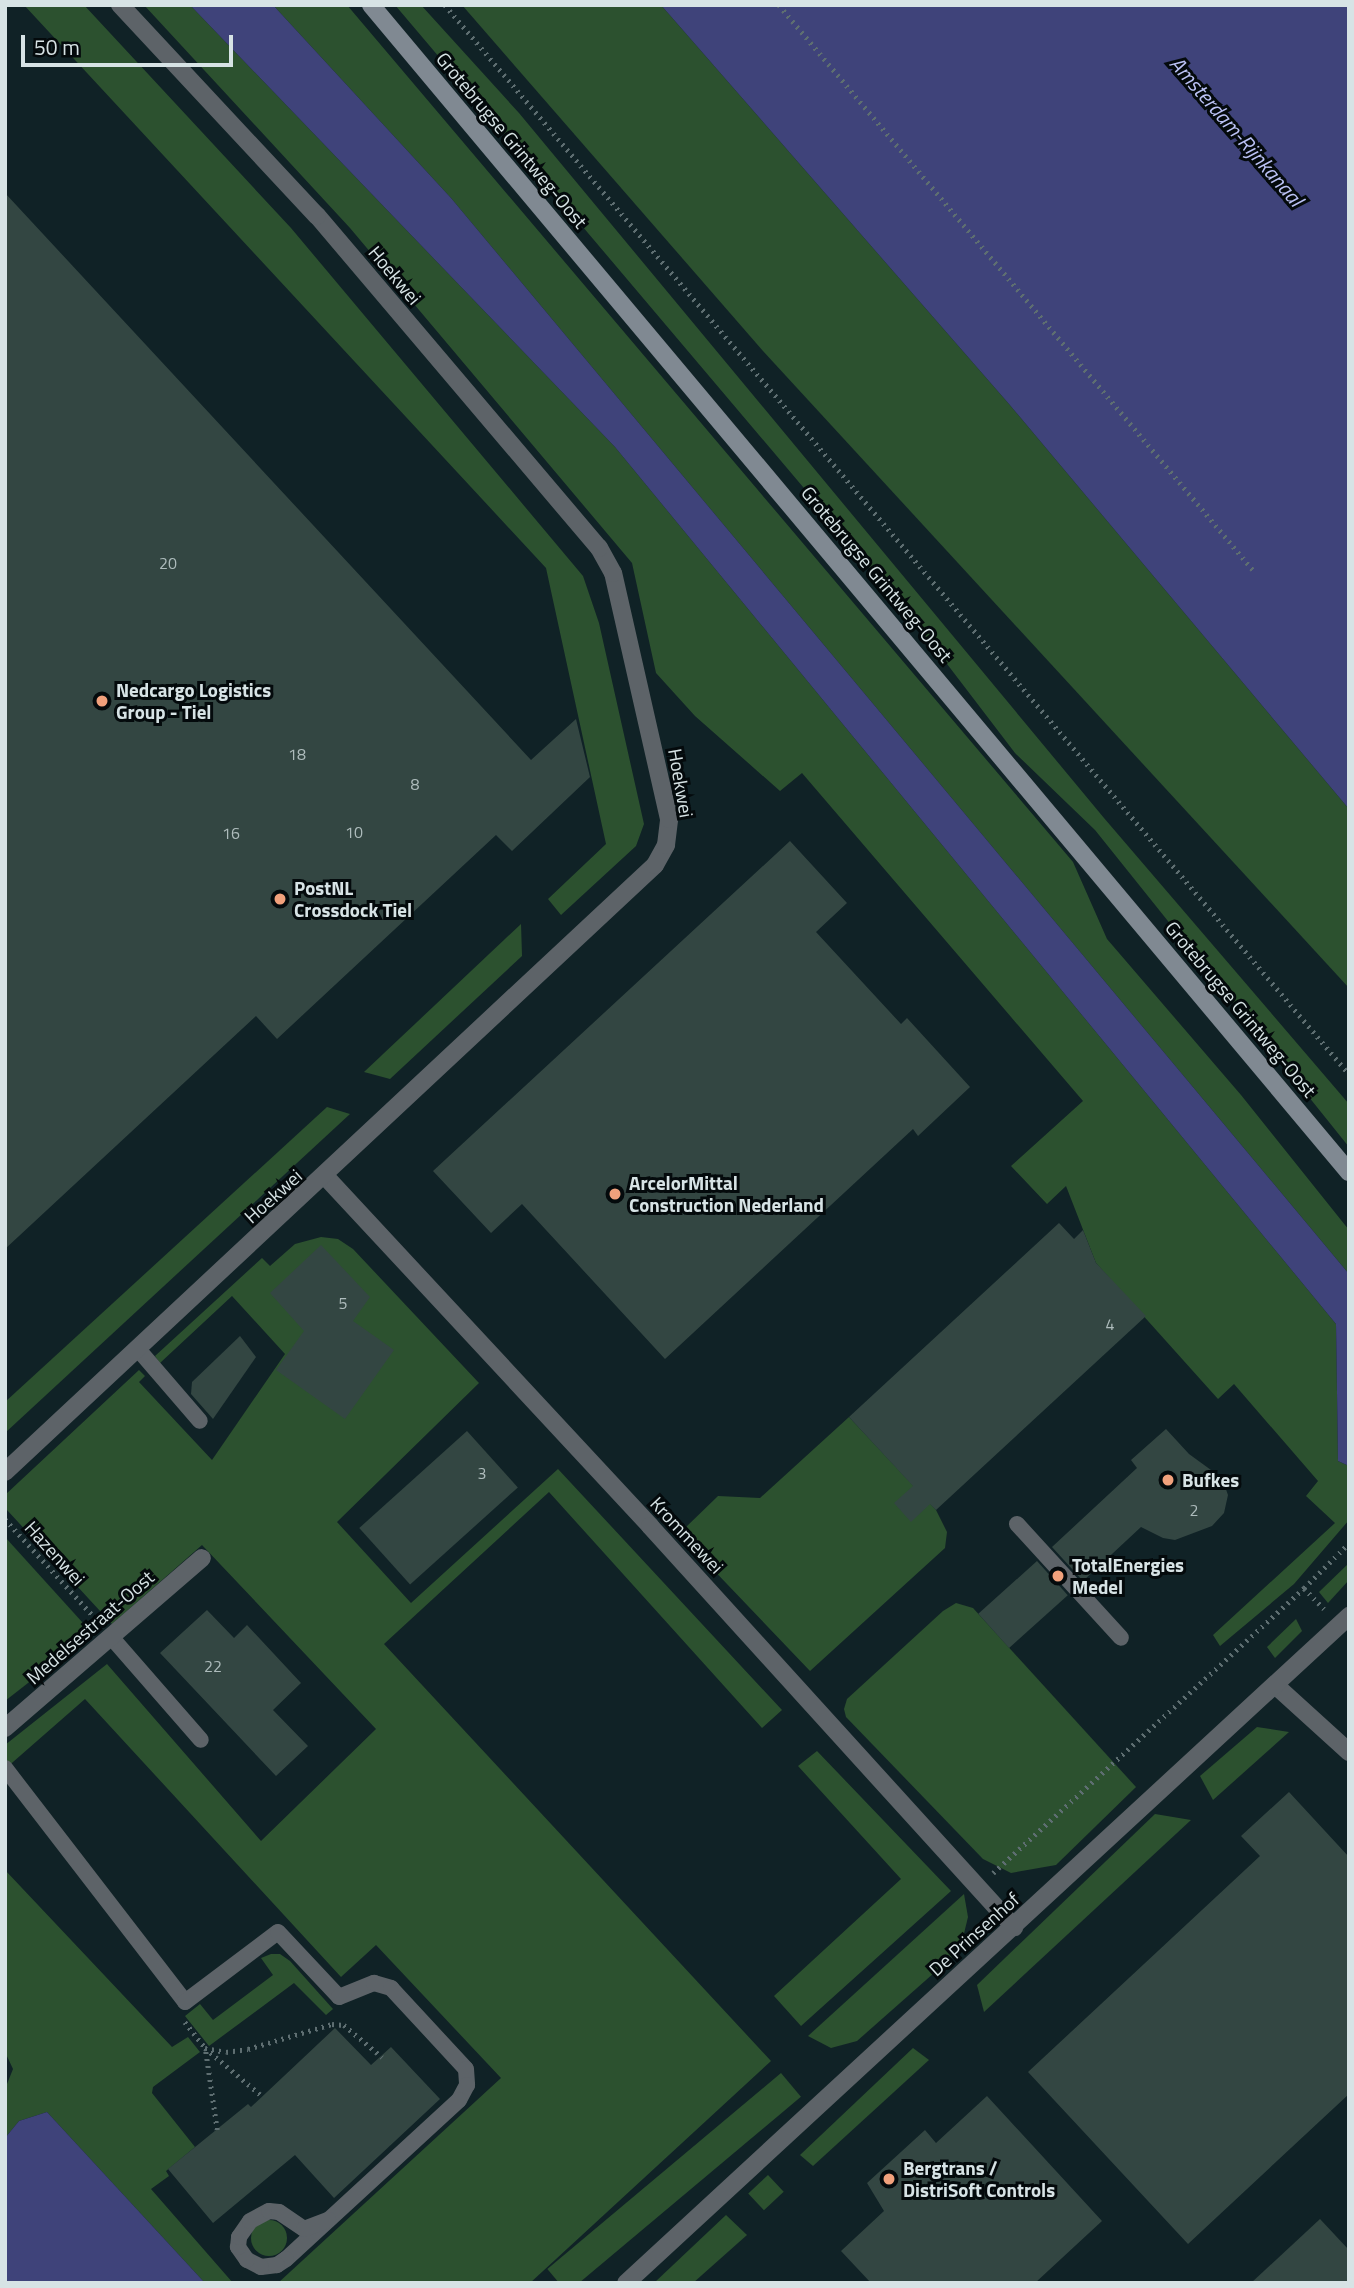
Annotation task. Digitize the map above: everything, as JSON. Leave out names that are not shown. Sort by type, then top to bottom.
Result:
[{"type":"street","name":"Hoekwei","points":[[5,1472],[655,865],[666,845],[669,819],[613,573],[599,548],[317,216],[120,5]]},
{"type":"street","name":"Grotebrugse Grintweg-Oost","points":[[371,5],[1349,1172]]},
{"type":"street","name":"Krommewei","points":[[325,1176],[650,1526],[1014,1927]]},
{"type":"street","name":"Medelsestraat-Oost","points":[[5,1728],[202,1558]]},
{"type":"street","name":"De Prinsenhof","points":[[626,2283],[827,2094],[1014,1927],[1349,1616]]},
{"type":"street","points":[[1275,1685],[1349,1752]]},
{"type":"lane","points":[[137,1348],[201,1421]]},
{"type":"lane","points":[[1017,1524],[1121,1638]]},
{"type":"lane","points":[[112,1638],[201,1740]]},
{"type":"lane","points":[[5,1768],[186,2002],[278,1932],[339,1997],[374,1983],[391,1988],[466,2069],[467,2085],[459,2100],[328,2220],[277,2265],[261,2267],[254,2264],[238,2247],[239,2237],[250,2221],[269,2211],[288,2217],[298,2228],[304,2229],[328,2220]]},
{"type":"path","name":"Grotebrugse Grintweg-Oost","points":[[445,5],[1349,1074]]},
{"type":"path","points":[[779,5],[1254,571]]},
{"type":"path","name":"Hazenwei","points":[[5,1519],[112,1638]]},
{"type":"path","name":"De Prinsenhof","points":[[978,1886],[1304,1588],[1349,1543]]},
{"type":"path","points":[[216,2130],[205,2049],[226,2052],[248,2049],[332,2024],[344,2025],[382,2057]]},
{"type":"green space","points":[[24,5],[84,5],[291,228],[583,576],[599,623],[644,824],[636,846],[561,915],[548,899],[606,844],[546,568]]},
{"type":"green space","points":[[144,5],[190,5],[615,447],[1336,1324],[1338,1461],[1349,1466],[1349,1520],[1294,1584],[1220,1646],[1213,1635],[1335,1523],[1306,1496],[1318,1481],[1234,1384],[1218,1399],[1096,1263],[1066,1186],[1047,1204],[1011,1166],[1083,1101],[802,773],[780,791],[695,716],[656,673],[632,563],[350,228]]},
{"type":"green space","points":[[273,5],[347,5],[1073,862],[1107,939],[1241,1095],[1349,1230],[1349,1274],[451,198]]},
{"type":"green space","points":[[395,5],[421,5],[519,113],[1104,818],[1349,1104],[1349,1147],[1095,830],[1015,753],[825,513]]},
{"type":"green space","points":[[462,5],[661,5],[1009,404],[1349,809],[1349,988],[763,351]]},
{"type":"green space","points":[[521,924],[522,956],[390,1079],[364,1072]]},
{"type":"green space","points":[[327,1107],[350,1114],[5,1433],[5,1402]]},
{"type":"green space","points":[[321,1237],[338,1239],[353,1249],[479,1383],[337,1522],[411,1603],[558,1469],[782,1710],[762,1728],[549,1492],[384,1644],[771,2061],[530,2283],[278,2283],[501,2078],[376,1945],[341,1977],[85,1699],[5,1769],[5,1745],[107,1664],[261,1841],[376,1729],[202,1545],[112,1624],[7,1510],[5,1501],[5,1495],[139,1370],[145,1376],[139,1382],[212,1460],[285,1354],[232,1296],[160,1363],[155,1356],[262,1258],[270,1266],[295,1244]]},
{"type":"green space","points":[[849,1417],[936,1510],[947,1532],[945,1548],[810,1671],[683,1538],[685,1528],[718,1496],[760,1498]]},
{"type":"green space","points":[[5,1537],[92,1633],[5,1701]]},
{"type":"green space","points":[[1349,1563],[1349,1580],[1328,1603],[1319,1592]]},
{"type":"green space","points":[[956,1603],[973,1608],[1136,1787],[1056,1865],[1011,1873],[983,1859],[846,1717],[844,1709],[847,1699],[943,1611]]},
{"type":"green space","points":[[1296,1619],[1302,1631],[1275,1658],[1267,1647]]},
{"type":"green space","points":[[1257,1727],[1289,1732],[1213,1800],[1200,1776]]},
{"type":"green space","points":[[817,1751],[951,1891],[801,2026],[774,1996],[901,1879],[798,1766]]},
{"type":"green space","points":[[1155,1814],[1191,1820],[984,2012],[977,1985]]},
{"type":"green space","points":[[5,1870],[172,2047],[188,2037],[200,2052],[153,2087],[152,2093],[195,2147],[166,2171],[169,2176],[151,2189],[233,2283],[205,2283],[47,2112],[19,2121],[5,2138],[5,2089],[13,2069],[5,2052]]},
{"type":"green space","points":[[964,1894],[968,1917],[960,1950],[857,2041],[831,2048],[808,2036]]},
{"type":"green space","points":[[280,1954],[290,1961],[333,2009],[326,2015],[294,1983],[209,2046],[185,2016],[200,2004],[213,2020],[273,1975],[261,1958]]},
{"type":"green space","points":[[913,2048],[929,2060],[813,2166],[800,2155]]},
{"type":"green space","points":[[781,2073],[801,2097],[579,2283],[559,2283],[547,2269]]},
{"type":"green space","points":[[768,2175],[784,2192],[764,2210],[748,2193]]},
{"type":"green space","points":[[726,2215],[747,2235],[693,2283],[654,2283]]},
{"type":"green space","points":[[269,2220],[282,2225],[287,2238],[282,2251],[269,2256],[256,2251],[251,2238],[256,2225]]},
{"type":"water","points":[[190,5],[273,5],[451,198],[1349,1274],[1349,1466],[1338,1461],[1336,1324],[615,447]]},
{"type":"water","name":"Amsterdam-Rijnkanaal","points":[[661,5],[1349,5],[1349,809],[1009,404]]},
{"type":"water","points":[[47,2112],[205,2283],[5,2283],[5,2138],[19,2121]]},
{"type":"building","points":[[5,193],[531,760],[576,719],[590,777],[512,851],[496,835],[277,1039],[256,1016],[5,1249]]},
{"type":"building","points":[[790,841],[847,903],[816,932],[901,1024],[907,1018],[970,1087],[918,1136],[913,1129],[665,1359],[522,1204],[491,1233],[433,1171]]},
{"type":"building","points":[[1059,1223],[1074,1239],[1083,1230],[1096,1263],[1146,1316],[936,1510],[930,1504],[911,1522],[894,1503],[913,1486],[849,1417]]},
{"type":"building","points":[[321,1245],[370,1297],[353,1321],[394,1350],[345,1419],[276,1370],[304,1331],[270,1293]]},
{"type":"building","points":[[240,1336],[256,1357],[213,1419],[191,1394],[192,1382]]},
{"type":"building","points":[[1166,1429],[1189,1454],[1222,1478],[1228,1495],[1224,1513],[1212,1526],[1175,1540],[1163,1538],[1141,1527],[1083,1581],[1052,1547],[1137,1468],[1131,1460]]},
{"type":"building","points":[[467,1431],[518,1487],[410,1585],[359,1528]]},
{"type":"building","points":[[1037,1561],[1068,1595],[1009,1648],[978,1614]]},
{"type":"building","points":[[207,1610],[234,1638],[247,1625],[301,1683],[273,1710],[308,1746],[276,1776],[160,1653]]},
{"type":"building","points":[[1289,1792],[1349,1857],[1349,2094],[1188,2244],[1028,2072],[1260,1856],[1241,1836]]},
{"type":"building","points":[[335,2028],[371,2065],[391,2047],[440,2099],[334,2198],[295,2155],[213,2223],[168,2169],[248,2104],[251,2107]]},
{"type":"building","points":[[987,2096],[1102,2221],[1035,2283],[871,2283],[841,2251],[884,2211],[867,2183],[925,2130],[936,2143]]},
{"type":"building","points":[[1320,2219],[1349,2250],[1349,2283],[1251,2283]]},
{"type":"place","name":"Nedcargo Logistics Group - Tiel","points":[[102,701]]},
{"type":"place","name":"PostNL Crossdock Tiel","points":[[280,899]]},
{"type":"place","name":"ArcelorMittal Construction Nederland","points":[[615,1194]]},
{"type":"place","name":"Bufkes","points":[[1168,1480]]},
{"type":"place","name":"TotalEnergies Medel","points":[[1058,1576]]},
{"type":"place","name":"Bergtrans / DistriSoft Controls","points":[[889,2179]]}]
